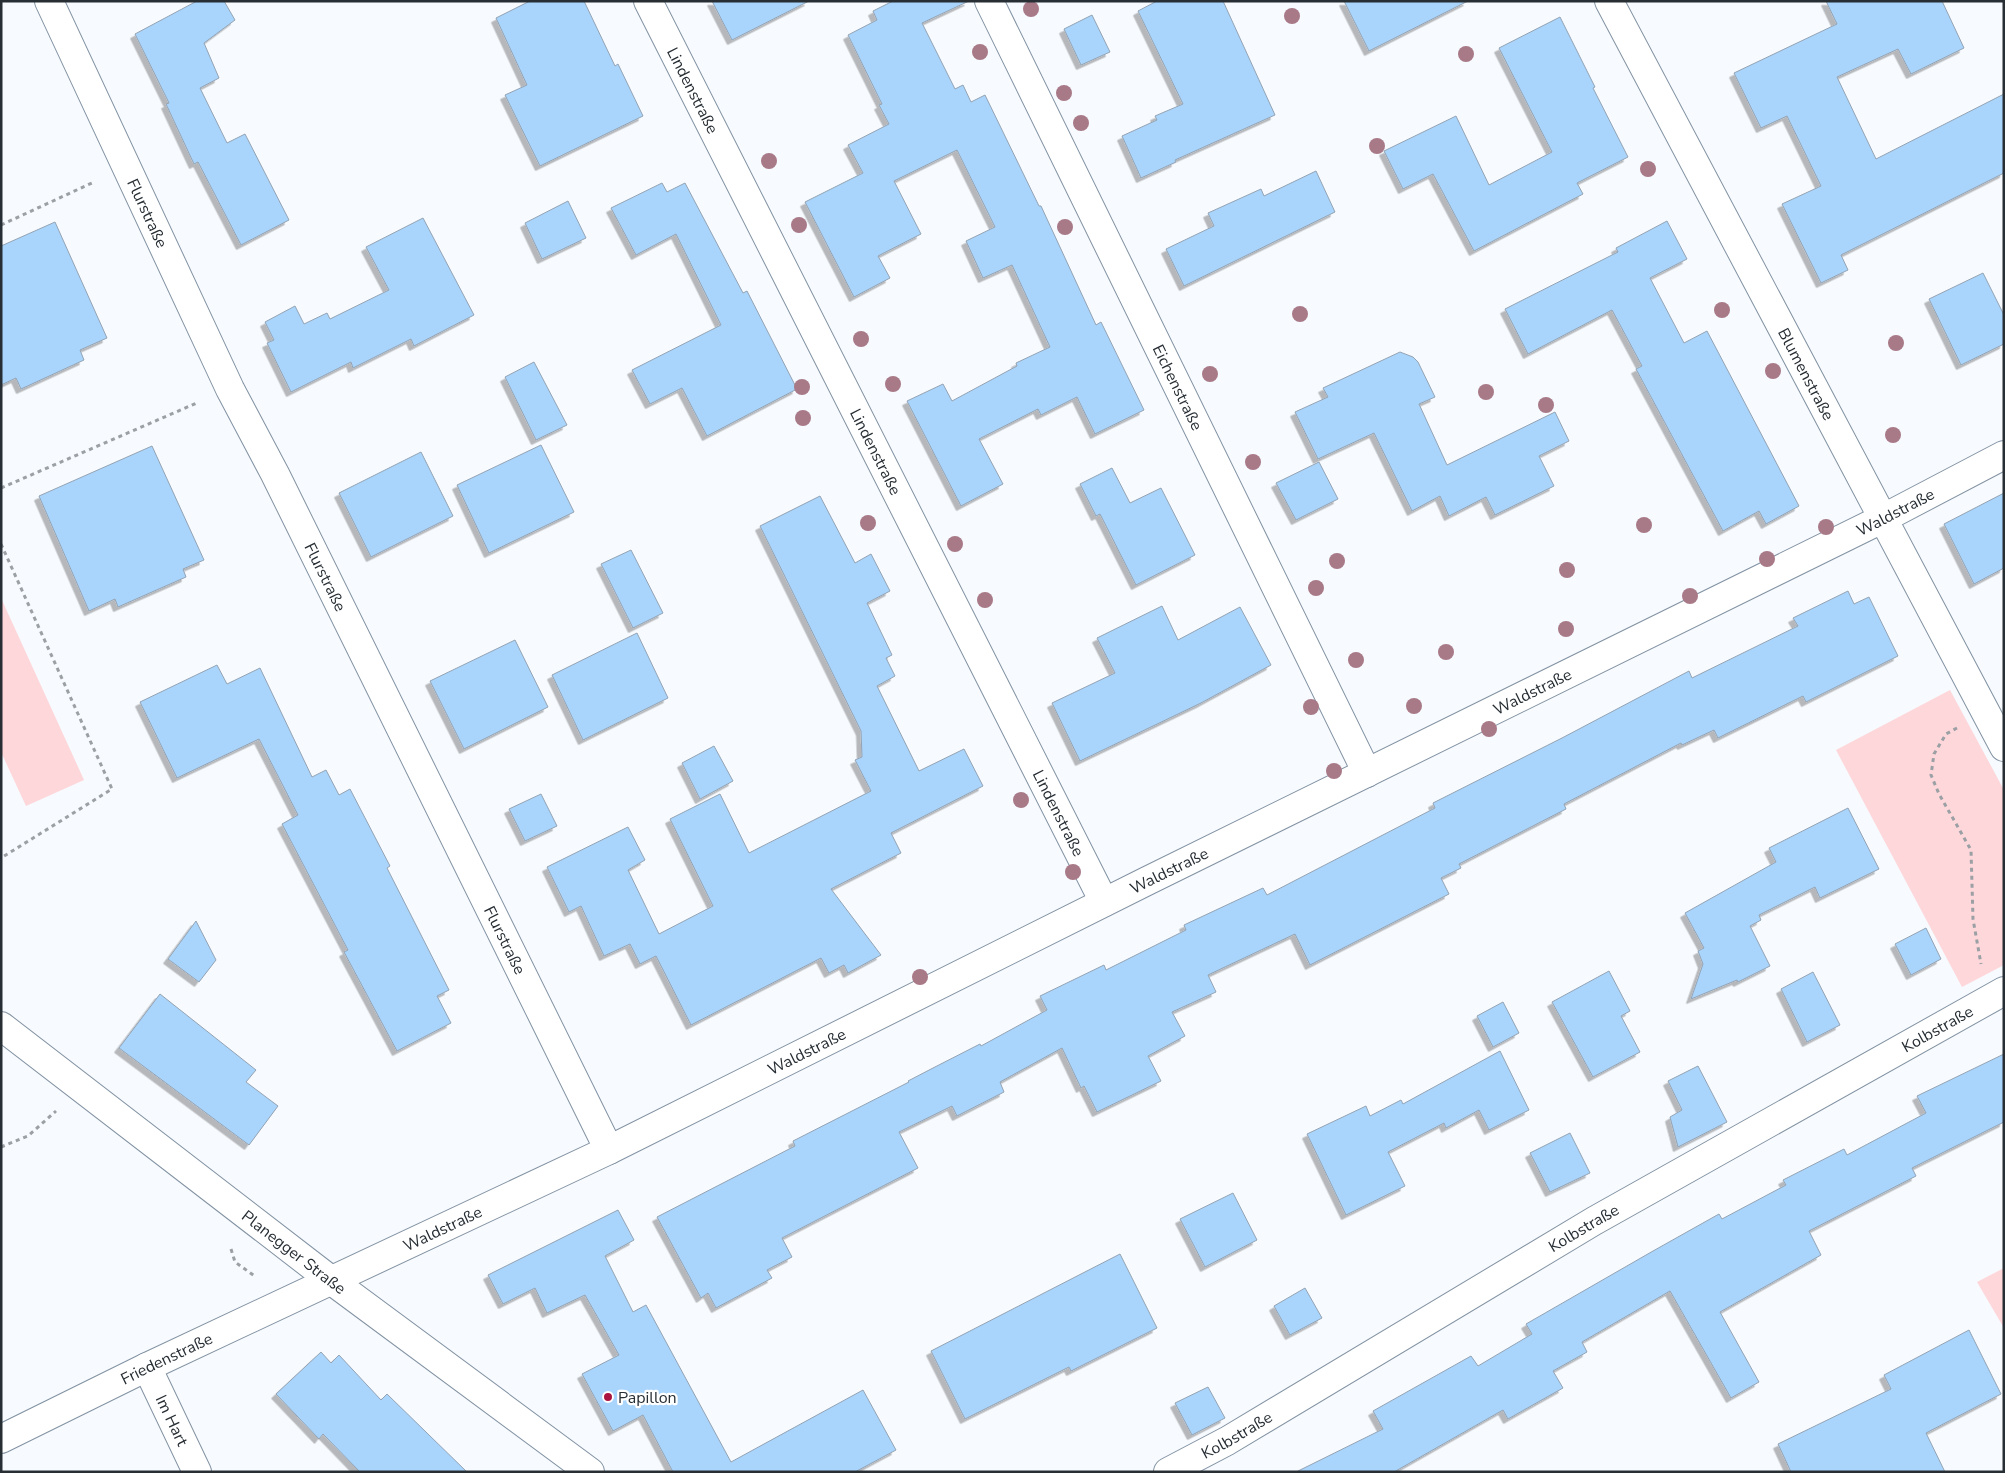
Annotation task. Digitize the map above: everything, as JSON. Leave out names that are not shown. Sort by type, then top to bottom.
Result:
[{"type":"street","name":"Flurstraße","points":[[49,1],[230,389],[283,492],[609,1150]]},
{"type":"street","name":"Lindenstraße","points":[[648,1],[1104,902]]},
{"type":"street","name":"Eichenstraße","points":[[989,1],[1367,773]]},
{"type":"street","name":"Blumenstraße","points":[[1609,1],[2004,747]]},
{"type":"street","name":"Waldstraße","points":[[332,1281],[609,1150],[1104,902],[1882,519],[2004,455]]},
{"type":"street","name":"Kolbstraße","points":[[1168,1472],[1232,1438],[1594,1221],[2000,994]]},
{"type":"street","name":"Planegger Straße","points":[[1,1026],[332,1281],[590,1472]]},
{"type":"street","name":"Friedenstraße","points":[[1,1439],[147,1367],[332,1281]]},
{"type":"street","name":"Im Hart","points":[[147,1367],[197,1472]]},
{"type":"path","points":[[1,225],[126,167]]},
{"type":"path","points":[[1,488],[230,389]]},
{"type":"path","points":[[1,544],[112,789],[1,858]]},
{"type":"path","points":[[1985,713],[1946,734],[1934,754],[1931,775],[1939,794],[1971,850],[1973,919],[1983,976],[2000,994]]},
{"type":"path","points":[[1,1148],[28,1136],[81,1088]]},
{"type":"shaded area","points":[[1,598],[84,780],[26,806],[1,752]]},
{"type":"shaded area","points":[[1950,690],[2004,790],[2004,965],[1962,987],[1836,750]]},
{"type":"shaded area","points":[[2004,1268],[2004,1328],[1977,1282]]},
{"type":"building","points":[[197,1],[224,1],[235,20],[204,43],[219,78],[200,88],[227,143],[245,134],[289,220],[241,245],[198,162],[194,164],[166,104],[169,103],[135,34]]},
{"type":"building","points":[[530,1],[584,1],[615,66],[618,64],[643,116],[540,166],[505,95],[527,85],[496,18]]},
{"type":"building","points":[[712,1],[809,1],[732,40]]},
{"type":"building","points":[[893,1],[969,1],[922,23],[955,89],[963,85],[971,102],[985,95],[1039,206],[1041,206],[1096,325],[1101,322],[1144,410],[1095,434],[1077,397],[1041,415],[1038,409],[979,439],[1003,484],[961,506],[907,401],[943,384],[952,401],[1017,366],[1016,363],[1050,347],[1012,265],[983,278],[966,241],[995,227],[957,150],[894,181],[921,234],[878,256],[890,278],[854,297],[805,202],[863,173],[848,145],[889,124],[879,105],[882,104],[848,35],[877,20],[873,11]]},
{"type":"building","points":[[1157,1],[1223,1],[1275,115],[1175,160],[1176,162],[1141,178],[1122,136],[1157,120],[1155,116],[1183,104],[1138,11]]},
{"type":"building","points":[[1344,1],[1468,1],[1369,51]]},
{"type":"building","points":[[1826,1],[1942,1],[1964,48],[1911,74],[1898,49],[1837,77],[1876,159],[2004,94],[2004,173],[1841,255],[1848,270],[1821,283],[1782,204],[1821,186],[1787,116],[1761,128],[1734,73],[1837,24]]},
{"type":"building","points":[[1092,15],[1110,52],[1081,65],[1064,29]]},
{"type":"building","points":[[1560,17],[1628,157],[1577,183],[1583,194],[1474,251],[1433,174],[1403,189],[1384,151],[1456,116],[1489,185],[1552,152],[1499,48]]},
{"type":"building","points":[[1316,171],[1335,212],[1184,286],[1166,249],[1214,226],[1208,213],[1261,189],[1264,196]]},
{"type":"building","points":[[662,183],[667,192],[685,183],[743,293],[747,291],[797,389],[707,436],[682,388],[650,404],[632,370],[721,325],[676,234],[636,255],[611,208]]},
{"type":"building","points":[[568,201],[586,238],[542,259],[525,223]]},
{"type":"building","points":[[423,218],[474,315],[414,346],[411,339],[353,368],[351,362],[291,392],[267,343],[274,340],[265,322],[295,306],[304,324],[327,313],[330,319],[389,290],[366,247]]},
{"type":"building","points":[[1667,221],[1687,259],[1650,278],[1684,343],[1707,331],[1799,506],[1766,524],[1759,511],[1723,531],[1636,369],[1642,366],[1612,310],[1528,354],[1505,309],[1618,252],[1616,248]]},
{"type":"building","points":[[55,222],[107,338],[80,350],[84,360],[21,389],[16,378],[1,385],[1,246]]},
{"type":"building","points":[[1983,273],[2004,315],[2004,344],[1961,365],[1929,299]]},
{"type":"building","points":[[1400,352],[1413,357],[1418,362],[1435,397],[1419,404],[1447,465],[1555,412],[1569,441],[1539,456],[1554,486],[1495,515],[1486,497],[1449,516],[1440,496],[1412,511],[1374,433],[1318,459],[1295,412],[1328,397],[1323,388]]},
{"type":"building","points":[[534,362],[567,425],[536,440],[505,377]]},
{"type":"building","points":[[541,445],[574,512],[489,553],[457,485]]},
{"type":"building","points":[[152,446],[204,560],[183,569],[186,577],[118,607],[115,599],[89,611],[39,496]]},
{"type":"building","points":[[421,452],[453,516],[371,557],[339,493]]},
{"type":"building","points":[[1319,462],[1338,499],[1296,520],[1276,483]]},
{"type":"building","points":[[1112,468],[1130,503],[1161,488],[1195,555],[1136,585],[1100,514],[1096,516],[1080,484]]},
{"type":"building","points":[[2004,493],[2004,568],[1974,584],[1944,524]]},
{"type":"building","points":[[820,496],[855,563],[871,554],[890,591],[867,603],[892,655],[886,658],[895,676],[877,686],[919,771],[964,749],[983,786],[891,833],[901,853],[831,889],[881,955],[848,973],[844,965],[829,973],[821,958],[691,1025],[656,956],[640,964],[630,944],[604,956],[581,906],[569,912],[547,867],[628,827],[645,860],[628,870],[659,934],[713,906],[670,819],[720,794],[749,853],[871,791],[855,760],[862,757],[861,731],[760,526]]},
{"type":"building","points":[[631,550],[663,613],[633,628],[601,564]]},
{"type":"building","points":[[1848,591],[1854,604],[1869,597],[1898,656],[1806,702],[1803,696],[1718,738],[1714,730],[1682,745],[1681,743],[1564,804],[1566,809],[1459,864],[1461,868],[1441,878],[1449,894],[1310,965],[1295,934],[1208,975],[1216,992],[1172,1012],[1185,1036],[1148,1056],[1161,1081],[1097,1112],[1084,1086],[1081,1088],[1062,1048],[1000,1082],[1004,1092],[957,1116],[952,1106],[899,1132],[918,1168],[782,1238],[792,1257],[767,1270],[772,1278],[716,1308],[708,1293],[701,1298],[657,1217],[795,1146],[793,1141],[980,1044],[981,1046],[1047,1010],[1040,996],[1104,965],[1106,970],[1186,930],[1184,925],[1263,888],[1267,895],[1435,808],[1433,803],[1689,671],[1692,678],[1798,626],[1793,618]]},
{"type":"building","points":[[1162,606],[1178,640],[1240,607],[1271,665],[1201,703],[1080,761],[1052,703],[1115,673],[1097,638]]},
{"type":"building","points":[[637,633],[668,698],[583,740],[552,675]]},
{"type":"building","points":[[515,640],[548,707],[464,749],[430,681]]},
{"type":"building","points":[[217,665],[227,684],[260,668],[312,777],[326,770],[339,795],[350,789],[390,866],[387,868],[449,990],[437,996],[451,1023],[397,1051],[344,952],[348,950],[282,824],[298,815],[259,739],[177,778],[140,702]]},
{"type":"building","points":[[714,746],[733,781],[700,799],[682,763]]},
{"type":"building","points":[[541,794],[557,826],[525,841],[509,809]]},
{"type":"building","points":[[1848,808],[1879,869],[1820,898],[1815,887],[1759,915],[1761,920],[1750,926],[1770,966],[1738,982],[1737,980],[1691,999],[1703,964],[1698,951],[1704,948],[1685,913],[1776,862],[1769,848]]},
{"type":"building","points":[[196,921],[216,960],[199,982],[168,959]]},
{"type":"building","points":[[1926,928],[1941,959],[1911,975],[1895,944]]},
{"type":"building","points":[[1609,971],[1630,1011],[1621,1016],[1640,1052],[1593,1077],[1552,1002]]},
{"type":"building","points":[[1813,972],[1840,1025],[1807,1042],[1781,989]]},
{"type":"building","points":[[160,994],[256,1070],[246,1082],[278,1106],[249,1145],[119,1048]]},
{"type":"building","points":[[1503,1002],[1519,1033],[1493,1047],[1477,1016]]},
{"type":"building","points":[[1500,1051],[1529,1110],[1489,1130],[1479,1110],[1446,1128],[1444,1123],[1388,1152],[1405,1186],[1346,1215],[1307,1134],[1366,1106],[1370,1116],[1401,1100],[1403,1104]]},
{"type":"building","points":[[2004,1054],[2004,1122],[1912,1168],[1916,1176],[1809,1231],[1821,1255],[1720,1312],[1759,1382],[1731,1398],[1670,1291],[1582,1342],[1587,1352],[1553,1371],[1563,1388],[1508,1419],[1503,1410],[1394,1472],[1296,1472],[1383,1429],[1373,1411],[1471,1356],[1478,1366],[1532,1334],[1526,1324],[1653,1251],[1719,1214],[1722,1219],[1786,1185],[1783,1180],[1844,1149],[1847,1155],[1926,1113],[1917,1096]]},
{"type":"building","points":[[1698,1066],[1727,1122],[1678,1147],[1670,1117],[1682,1110],[1668,1081]]},
{"type":"building","points":[[1570,1133],[1590,1173],[1550,1192],[1530,1153]]},
{"type":"building","points":[[1233,1193],[1257,1240],[1205,1267],[1180,1219]]},
{"type":"building","points":[[618,1210],[634,1240],[605,1256],[633,1312],[646,1305],[731,1462],[863,1390],[896,1450],[855,1472],[673,1472],[643,1415],[613,1431],[582,1374],[619,1355],[585,1295],[547,1313],[535,1288],[503,1304],[488,1275]]},
{"type":"building","points":[[1120,1254],[1157,1328],[1071,1371],[1069,1367],[965,1419],[931,1351]]},
{"type":"building","points":[[1305,1288],[1322,1318],[1290,1335],[1274,1306]]},
{"type":"building","points":[[1969,1330],[2001,1394],[1926,1433],[1945,1472],[1791,1472],[1778,1444],[1891,1389],[1884,1375]]},
{"type":"building","points":[[321,1352],[331,1363],[339,1355],[381,1400],[387,1394],[467,1472],[360,1472],[323,1434],[319,1439],[276,1394]]},
{"type":"building","points":[[1208,1387],[1225,1418],[1192,1435],[1175,1403]]},
{"type":"place","name":"Papillon","points":[[608,1397]]}]
